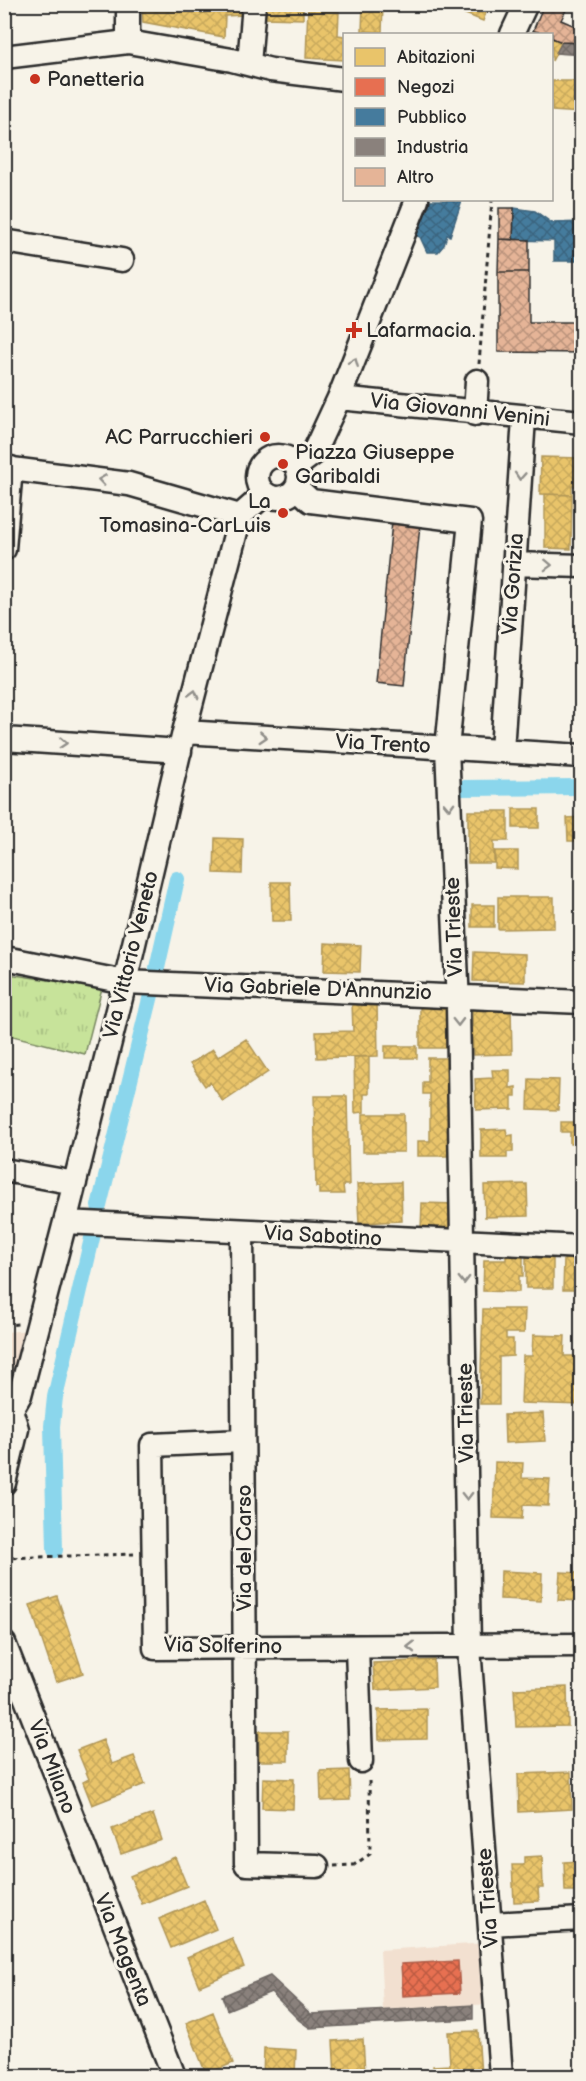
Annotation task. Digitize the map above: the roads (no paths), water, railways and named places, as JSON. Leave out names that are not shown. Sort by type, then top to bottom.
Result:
[{"type":"street","points":[[128,4],[128,42]]},
{"type":"street","points":[[249,64],[254,4]]},
{"type":"street","points":[[512,33],[526,4]]},
{"type":"street","points":[[4,57],[128,42],[271,70],[343,79]]},
{"type":"street","points":[[297,477],[285,457],[267,460],[257,477],[265,494],[279,499],[286,497],[314,454],[339,398],[417,201]]},
{"type":"street","points":[[4,241],[122,260]]},
{"type":"street","points":[[475,414],[477,381]]},
{"type":"street","name":"Via Giovanni Venini","points":[[339,398],[475,414],[582,422]]},
{"type":"street","name":"Via Gorizia","points":[[502,751],[524,418]]},
{"type":"street","points":[[4,549],[8,468],[129,484],[240,516],[265,494]]},
{"type":"street","name":"Via Trieste","points":[[297,477],[311,501],[470,521],[447,748],[457,995],[469,1647],[501,2076]]},
{"type":"street","name":"Via Vittorio Veneto","points":[[8,1418],[20,1395],[65,1222],[126,982],[182,741],[240,516]]},
{"type":"street","points":[[514,564],[582,566]]},
{"type":"street","name":"Via Trento","points":[[4,739],[447,748],[582,756]]},
{"type":"street","name":"Via Gabriele D'Annunzio","points":[[5,956],[126,982],[582,1002]]},
{"type":"street","points":[[4,1170],[75,1183]]},
{"type":"street","name":"Via Sabotino","points":[[65,1222],[582,1247]]},
{"type":"street","name":"Via del Carso","points":[[242,1232],[246,1864],[317,1866]]},
{"type":"street","points":[[4,1483],[17,1429],[8,1418]]},
{"type":"street","name":"Via Solferino","points":[[243,1441],[152,1445],[155,1648],[582,1645]]},
{"type":"street","name":"Via Milano","points":[[4,1643],[73,1823]]},
{"type":"street","points":[[357,1647],[361,1761]]},
{"type":"street","name":"Via Magenta","points":[[73,1823],[174,2076]]},
{"type":"street","points":[[490,1924],[582,1919]]},
{"type":"waterway","points":[[461,788],[582,787]]},
{"type":"waterway","points":[[157,968],[177,879]]},
{"type":"waterway","points":[[99,1206],[151,995]]},
{"type":"waterway","points":[[55,1550],[52,1426],[55,1397],[93,1234]]},
{"type":"place","name":"Panetteria","points":[[35,79]]},
{"type":"place","name":"Lafarmacia.","points":[[354,330]]},
{"type":"place","name":"AC Parrucchieri","points":[[265,437]]},
{"type":"place","name":"Piazza Giuseppe Garibaldi","points":[[283,464]]},
{"type":"place","name":"La Tomasina-CarLuis","points":[[283,513]]}]
